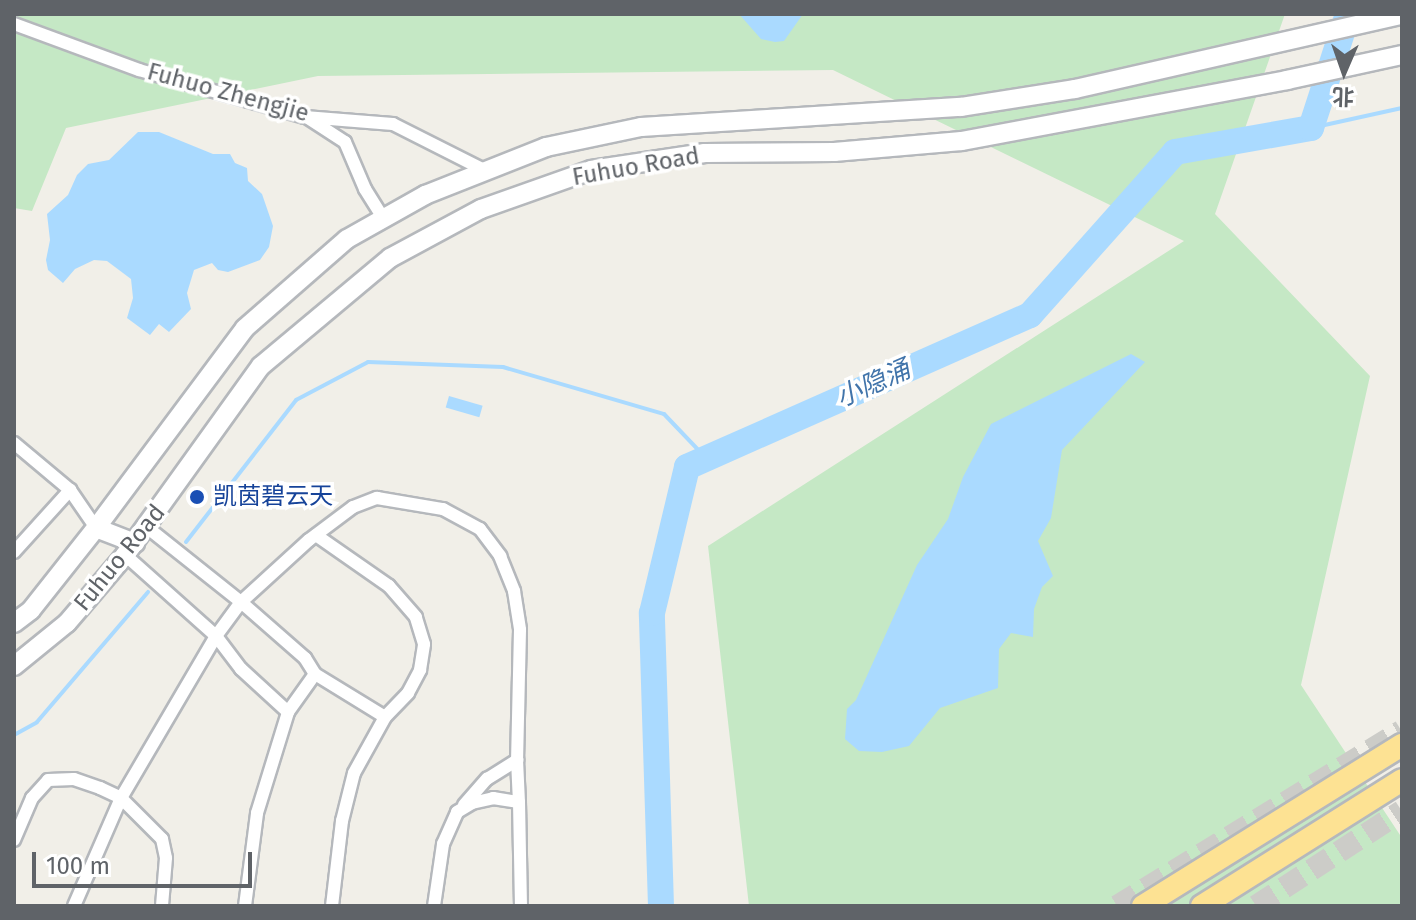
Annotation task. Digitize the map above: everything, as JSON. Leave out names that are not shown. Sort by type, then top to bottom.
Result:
[{"type":"highway","points":[[1143,906],[1402,745]]},
{"type":"highway","points":[[1202,906],[1402,780]]},
{"type":"street","name":"Fuhuo Road","points":[[14,623],[31,610],[96,528],[245,328],[347,239],[382,216],[546,147],[641,127],[961,107],[1075,89],[1402,15]]},
{"type":"street","name":"Fuhuo Zhengjie","points":[[14,24],[139,70],[305,117],[393,124],[486,171]]},
{"type":"street","name":"Fuhuo Road","points":[[14,666],[67,623],[148,528],[261,366],[390,258],[481,209],[591,170],[705,153],[834,152],[962,141],[1287,80],[1402,55]]},
{"type":"street","points":[[305,117],[345,142],[365,189],[382,216]]},
{"type":"street","points":[[14,443],[70,490],[96,528],[130,549],[216,636],[241,669],[288,712]]},
{"type":"street","points":[[14,552],[70,490]]},
{"type":"street","points":[[74,906],[121,798],[216,636],[241,602],[316,535],[353,507],[377,498],[443,509],[480,529],[500,556],[514,591],[520,630],[517,760],[521,906]]},
{"type":"street","points":[[148,528],[241,602],[305,658],[315,674],[385,717]]},
{"type":"street","points":[[316,535],[389,586],[416,617],[424,644],[420,670],[408,693],[385,717],[354,773],[342,821],[332,906]]},
{"type":"street","points":[[245,906],[257,813],[288,712],[315,674]]},
{"type":"street","points":[[434,906],[443,844],[457,812],[487,779],[517,760]]},
{"type":"street","points":[[14,840],[32,798],[48,780],[74,779],[121,798],[162,839],[166,858],[162,906]]},
{"type":"street","points":[[457,812],[472,803],[493,798],[519,802]]},
{"type":"green space","points":[[14,14],[1285,14],[1215,214],[1370,376],[1301,685],[1402,838],[1402,906],[749,906],[708,546],[1184,241],[833,70],[318,76],[66,128],[32,211],[14,208]]},
{"type":"water","points":[[739,14],[803,14],[784,41],[775,42],[761,39]]},
{"type":"water","points":[[138,132],[159,132],[213,154],[230,154],[235,163],[247,168],[248,181],[262,194],[273,226],[269,247],[260,260],[228,272],[218,270],[212,263],[194,270],[187,293],[191,309],[169,332],[159,324],[150,335],[127,318],[133,298],[131,279],[107,261],[94,260],[75,269],[63,283],[48,270],[46,260],[50,240],[47,214],[68,195],[77,175],[88,164],[109,160]]},
{"type":"water","points":[[1131,354],[1145,362],[1062,450],[1051,518],[1038,541],[1053,576],[1042,587],[1034,609],[1033,637],[1011,633],[999,649],[998,688],[940,708],[909,746],[882,752],[859,751],[845,739],[847,709],[856,700],[917,565],[948,519],[963,477],[991,424]]},
{"type":"water","points":[[449,396],[483,406],[479,417],[446,408]]},
{"type":"waterway","name":"小隐涌","points":[[661,906],[652,613],[687,467],[1030,315],[1175,152],[1311,128],[1348,14]]},
{"type":"waterway","points":[[1311,128],[1402,108]]},
{"type":"waterway","points":[[186,542],[296,400],[368,362],[503,367],[664,414],[705,457]]},
{"type":"waterway","points":[[14,735],[37,722],[148,592]]},
{"type":"tunnel","points":[[1117,906],[1402,731]]},
{"type":"tunnel","points":[[1256,906],[1402,811]]},
{"type":"place","name":"凯茵碧云天","points":[[197,497]]}]
